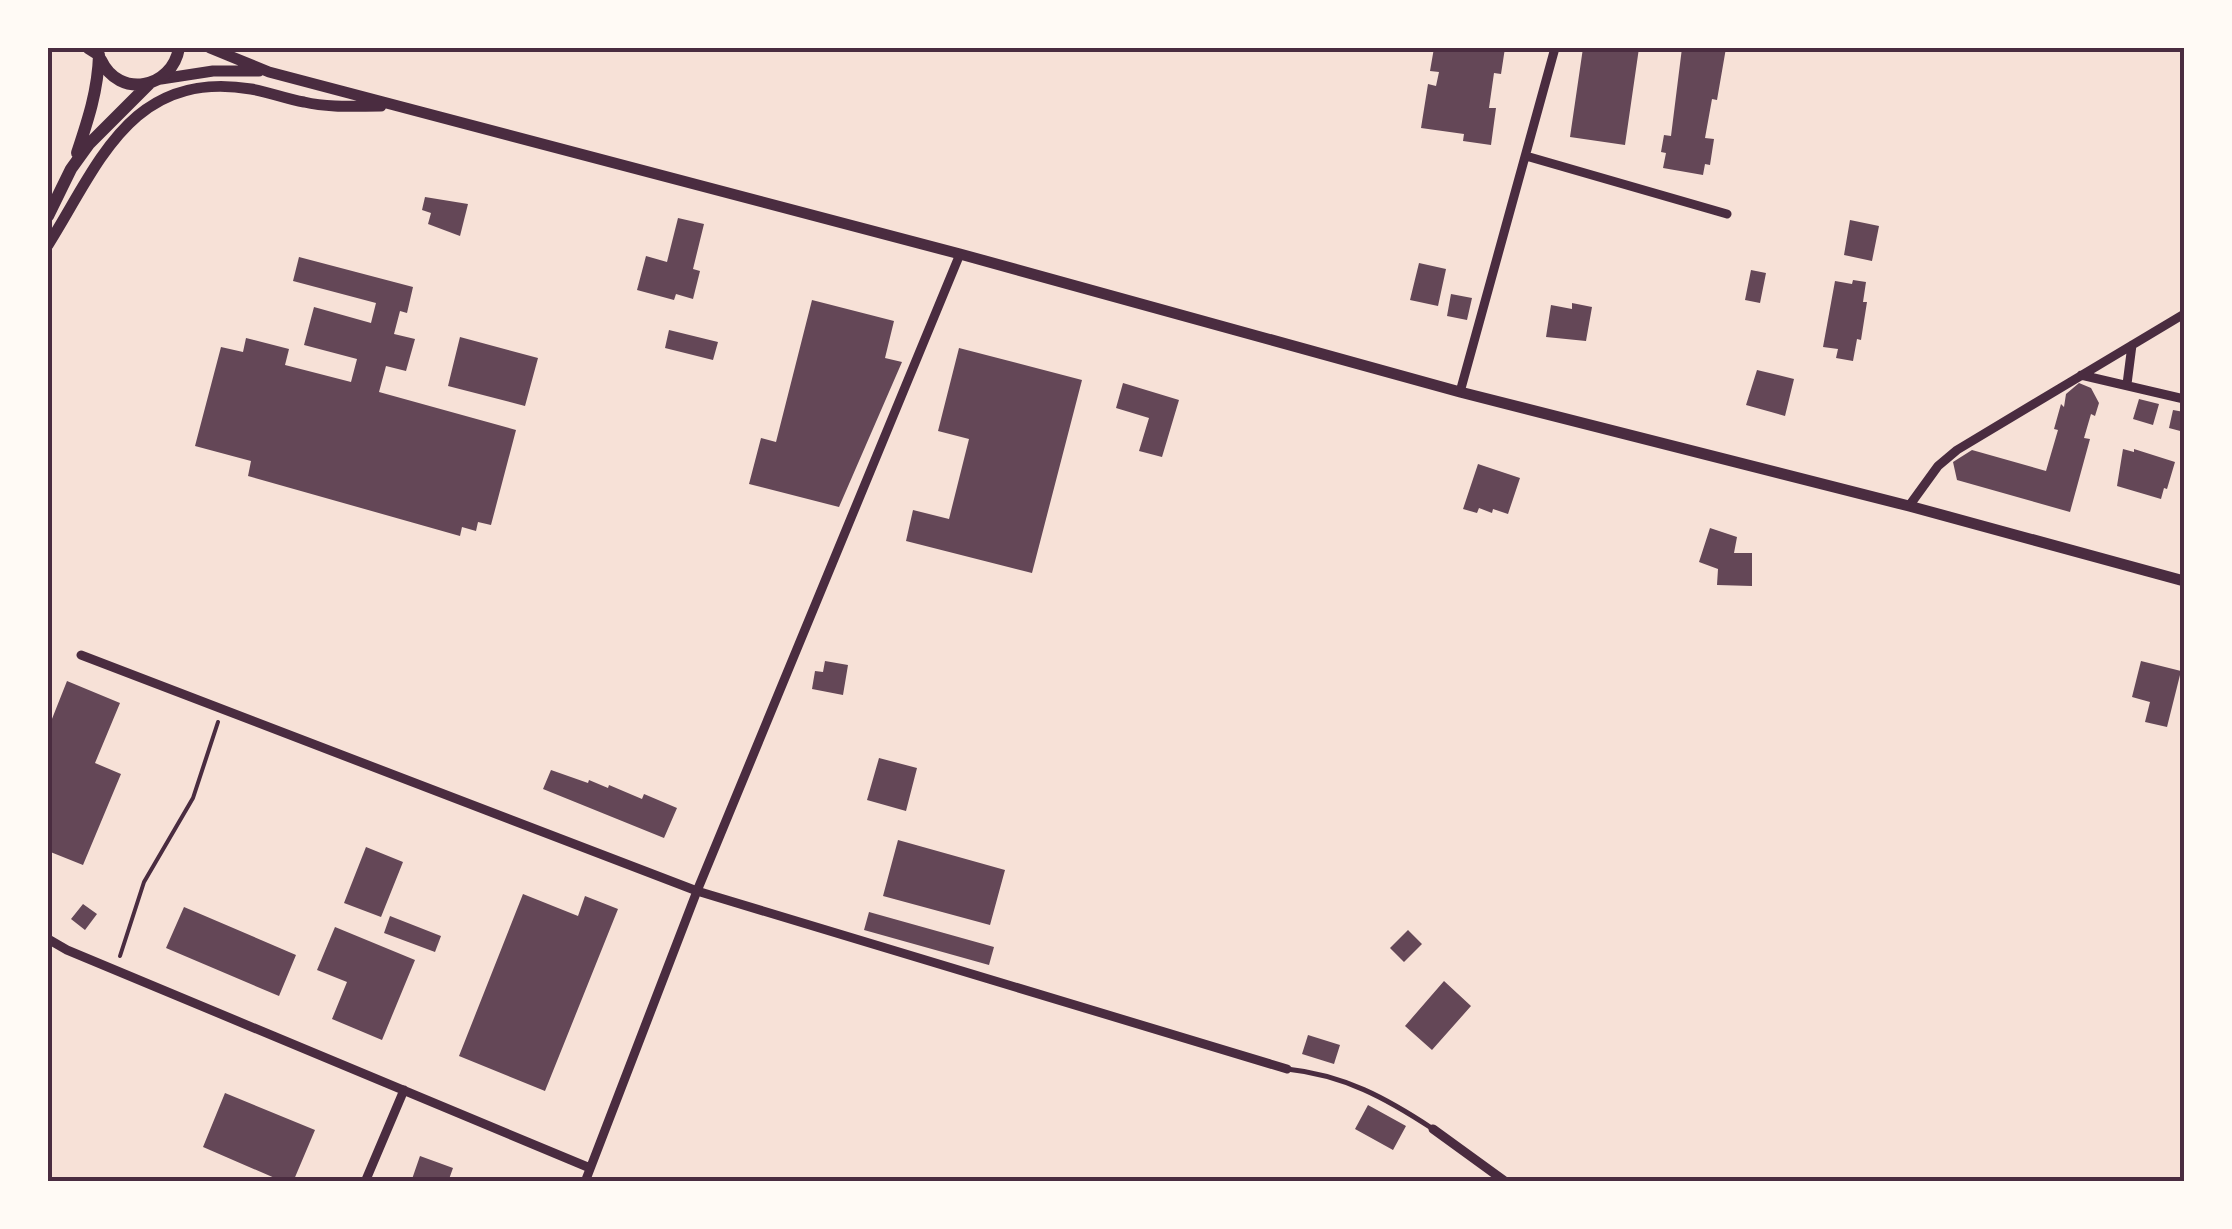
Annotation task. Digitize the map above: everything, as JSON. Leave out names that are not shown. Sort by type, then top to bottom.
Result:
[{"type":"main road","points":[[71,170],[94,138],[170,71],[179,48]]},
{"type":"main road","points":[[95,50],[104,67],[124,83],[155,82]]},
{"type":"main road","points":[[48,216],[71,170],[92,107],[95,50]]},
{"type":"street","points":[[210,48],[269,72],[960,254],[1460,392],[1909,506],[2184,581]]},
{"type":"street","points":[[1460,392],[1554,48]]},
{"type":"street","points":[[155,82],[213,71],[269,72]]},
{"type":"street","points":[[48,245],[111,141],[134,118],[166,99],[201,89],[235,87],[317,104],[396,106]]},
{"type":"street","points":[[1526,156],[1727,214]]},
{"type":"street","points":[[585,1182],[698,891],[960,254]]},
{"type":"street","points":[[1909,506],[1950,454],[2184,314]]},
{"type":"street","points":[[2128,384],[2132,345]]},
{"type":"street","points":[[2081,375],[2184,399]]},
{"type":"street","points":[[80,655],[698,891],[1287,1069]]},
{"type":"street","points":[[48,939],[590,1168]]},
{"type":"street","points":[[366,1182],[404,1090]]},
{"type":"street","points":[[1433,1129],[1506,1182]]},
{"type":"lane","points":[[1287,1069],[1354,1083],[1433,1129]]},
{"type":"path","points":[[115,970],[144,882],[193,798],[222,710]]},
{"type":"building","points":[[1434,48],[1505,48],[1501,74],[1494,73],[1489,108],[1496,108],[1491,145],[1463,141],[1464,134],[1421,128],[1428,84],[1436,86],[1439,72],[1430,71]]},
{"type":"building","points":[[1583,48],[1639,48],[1625,145],[1570,137]]},
{"type":"building","points":[[1682,48],[1726,48],[1717,100],[1712,99],[1705,138],[1714,139],[1710,165],[1705,164],[1703,175],[1663,168],[1666,153],[1661,152],[1664,135],[1671,136]]},
{"type":"building","points":[[425,197],[468,204],[460,236],[428,224],[431,213],[422,210]]},
{"type":"building","points":[[678,218],[704,224],[693,269],[700,271],[693,299],[676,294],[674,300],[637,290],[646,256],[667,262]]},
{"type":"building","points":[[1850,220],[1879,226],[1872,261],[1844,255]]},
{"type":"building","points":[[299,257],[413,287],[407,313],[400,311],[394,334],[415,339],[406,371],[386,366],[379,392],[516,430],[491,525],[478,522],[476,531],[462,527],[460,536],[248,476],[251,461],[195,446],[221,347],[243,352],[246,338],[289,349],[285,365],[351,382],[357,359],[304,345],[314,307],[371,323],[376,303],[293,281]]},
{"type":"building","points":[[1419,263],[1446,269],[1438,306],[1410,300]]},
{"type":"building","points":[[1751,270],[1766,273],[1760,303],[1745,300]]},
{"type":"building","points":[[1853,280],[1866,282],[1863,302],[1867,302],[1853,361],[1836,358],[1838,349],[1823,347],[1835,281],[1852,284]]},
{"type":"building","points":[[1451,294],[1472,298],[1467,320],[1447,316]]},
{"type":"building","points":[[812,300],[894,321],[885,358],[902,362],[839,507],[749,484],[761,438],[776,442]]},
{"type":"building","points":[[1572,303],[1592,307],[1586,341],[1546,337],[1551,305],[1572,309]]},
{"type":"building","points":[[669,330],[718,342],[713,360],[665,348]]},
{"type":"building","points":[[460,337],[538,358],[525,406],[448,386]]},
{"type":"building","points":[[959,348],[1082,380],[1032,573],[906,541],[913,510],[949,519],[969,439],[938,431]]},
{"type":"building","points":[[1757,370],[1794,379],[1785,416],[1746,405]]},
{"type":"building","points":[[1123,383],[1179,400],[1162,457],[1139,451],[1149,418],[1116,408]]},
{"type":"building","points":[[2079,383],[2091,388],[2099,403],[2095,416],[2091,414],[2084,438],[2090,439],[2070,512],[1957,480],[1953,462],[1972,450],[2046,471],[2061,404],[2064,407],[2066,394]]},
{"type":"building","points":[[2139,399],[2159,404],[2153,425],[2133,419]]},
{"type":"building","points":[[2173,410],[2184,412],[2184,432],[2169,428]]},
{"type":"building","points":[[2123,449],[2175,462],[2161,499],[2117,486]]},
{"type":"building","points":[[1478,464],[1520,478],[1508,514],[1493,509],[1492,513],[1479,508],[1477,513],[1463,509]]},
{"type":"building","points":[[1710,528],[1737,537],[1734,553],[1752,553],[1752,586],[1717,585],[1718,569],[1699,562]]},
{"type":"building","points":[[825,661],[848,665],[843,695],[812,689],[815,671],[823,672]]},
{"type":"building","points":[[2141,661],[2181,671],[2167,727],[2145,722],[2150,702],[2132,697]]},
{"type":"building","points":[[67,681],[120,703],[95,763],[121,774],[83,865],[48,851],[48,729]]},
{"type":"building","points":[[879,758],[917,768],[906,811],[867,800]]},
{"type":"building","points":[[551,770],[588,783],[589,780],[608,788],[609,785],[642,799],[644,794],[677,808],[664,838],[543,789]]},
{"type":"building","points":[[898,840],[1005,870],[990,925],[883,896]]},
{"type":"building","points":[[366,847],[403,862],[381,917],[344,903]]},
{"type":"building","points":[[523,894],[578,916],[585,896],[618,909],[545,1091],[459,1056]]},
{"type":"building","points":[[83,904],[97,914],[85,930],[71,919]]},
{"type":"building","points":[[184,907],[296,955],[279,996],[166,948]]},
{"type":"building","points":[[869,912],[994,947],[989,965],[864,930]]},
{"type":"building","points":[[390,916],[441,936],[435,952],[384,933]]},
{"type":"building","points":[[335,927],[415,960],[382,1040],[332,1019],[347,982],[317,970]]},
{"type":"building","points":[[1408,930],[1422,944],[1404,962],[1390,948]]},
{"type":"building","points":[[1444,981],[1471,1006],[1432,1050],[1405,1026]]},
{"type":"building","points":[[1308,1035],[1340,1045],[1334,1064],[1302,1054]]},
{"type":"building","points":[[225,1093],[315,1130],[293,1182],[284,1182],[203,1147]]},
{"type":"building","points":[[1368,1105],[1406,1126],[1393,1150],[1355,1129]]},
{"type":"building","points":[[420,1156],[453,1168],[448,1182],[411,1182]]}]
